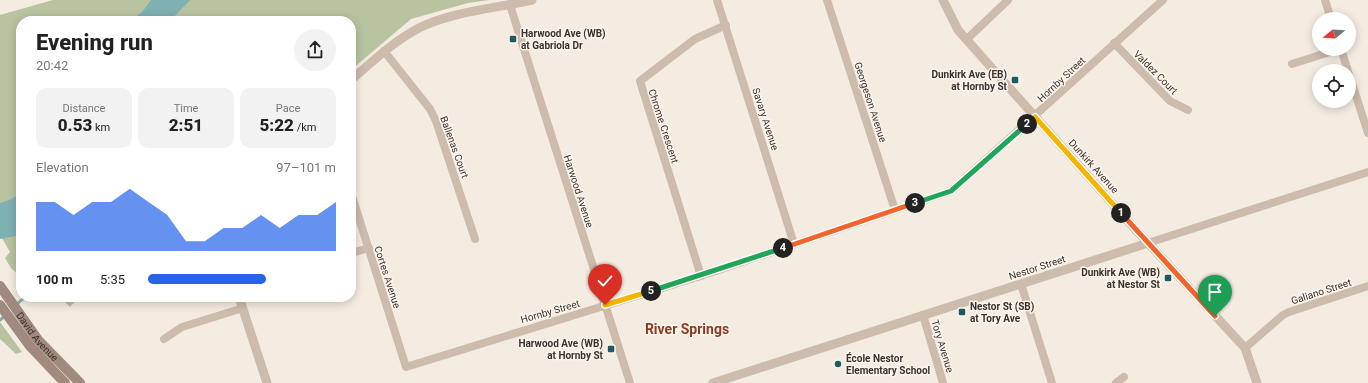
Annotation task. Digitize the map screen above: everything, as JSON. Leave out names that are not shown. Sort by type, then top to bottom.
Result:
[{"type":"main road","name":"David Avenue","points":[[0,286],[34,343],[80,383]]},
{"type":"main road","name":"David Avenue","points":[[0,305],[34,343],[65,383]]},
{"type":"street","points":[[356,76],[401,38],[426,25],[449,18],[532,0]]},
{"type":"street","name":"Savary Avenue","points":[[717,0],[794,244]]},
{"type":"street","name":"Georgeson Avenue","points":[[827,0],[895,210]]},
{"type":"street","name":"Dunkirk Avenue","points":[[943,0],[954,24],[1035,117],[1244,348],[1257,383]]},
{"type":"street","points":[[967,39],[1008,0]]},
{"type":"street","name":"Hornby Street","points":[[406,367],[701,276],[951,191],[1035,117],[1114,43],[1163,0]]},
{"type":"street","points":[[1325,0],[1329,12]]},
{"type":"street","name":"Harwood Avenue","points":[[510,5],[630,383]]},
{"type":"street","name":"Chrome Crescent","points":[[701,276],[640,82],[695,39],[726,25]]},
{"type":"street","name":"Valdez Court","points":[[1114,43],[1170,101],[1188,110]]},
{"type":"street","name":"Ballenas Court","points":[[384,51],[430,109],[436,121],[475,239]]},
{"type":"street","points":[[1292,64],[1318,56]]},
{"type":"street","points":[[1356,96],[1368,133]]},
{"type":"street","name":"Nestor Street","points":[[713,383],[1368,172]]},
{"type":"street","name":"Cortes Avenue","points":[[356,209],[406,367]]},
{"type":"street","points":[[356,252],[368,248]]},
{"type":"street","points":[[1021,284],[1052,383]]},
{"type":"street","name":"Galiano Street","points":[[1244,348],[1282,315],[1368,286]]},
{"type":"street","points":[[241,302],[267,383]]},
{"type":"street","points":[[164,339],[182,327],[243,308]]},
{"type":"street","name":"Tory Avenue","points":[[923,315],[943,383]]},
{"type":"street","points":[[1116,383],[1124,377]]},
{"type":"green space","points":[[53,0],[489,0],[468,3],[411,19],[356,66],[356,16],[16,16],[16,272],[11,268],[5,258],[10,252],[2,238],[12,236],[0,215],[0,15]]},
{"type":"green space","points":[[65,302],[74,302],[70,307]]},
{"type":"green space","points":[[0,322],[22,352],[16,354],[0,339]]},
{"type":"water","points":[[151,0],[190,0],[175,16],[137,16],[142,12]]},
{"type":"water","points":[[16,196],[16,236],[0,239],[0,203],[12,199]]},
{"type":"waterway","points":[[16,305],[19,302]]},
{"type":"waterway","points":[[0,320],[6,315]]},
{"type":"place","name":"Harwood Ave (WB) at Gabriola Dr","points":[[513,39]]},
{"type":"place","name":"Dunkirk Ave (EB) at Hornby St","points":[[1015,80]]},
{"type":"place","name":"Dunkirk Ave (WB) at Nestor St","points":[[1168,278]]},
{"type":"place","name":"Nestor St (SB) at Tory Ave","points":[[962,312]]},
{"type":"place","name":"Harwood Ave (WB) at Hornby St","points":[[611,349]]},
{"type":"place","name":"École Nestor Elementary School","points":[[838,364]]},
{"type":"district","name":"River Springs","points":[[687,329]]},
{"type":"route","points":[[605,305],[701,276],[951,191],[1035,117],[1215,316]]}]
